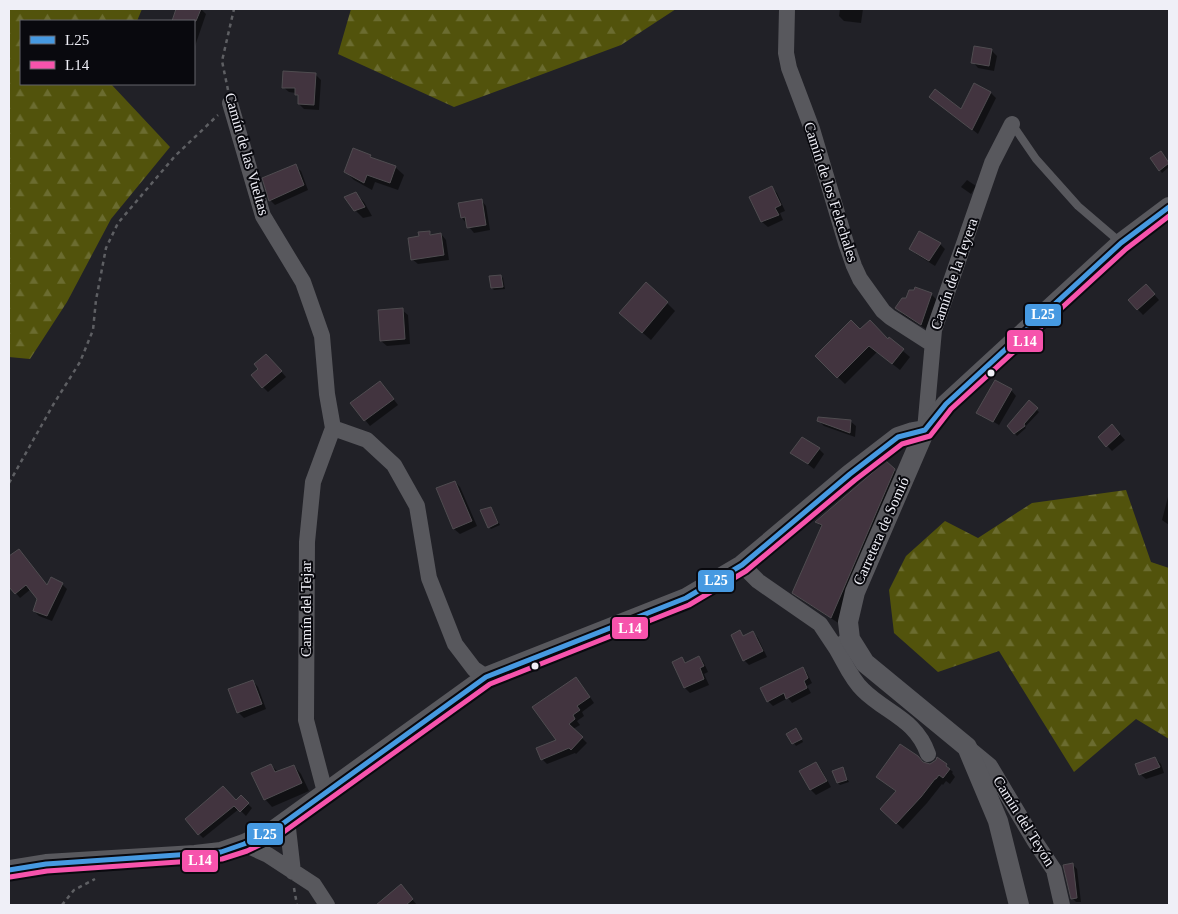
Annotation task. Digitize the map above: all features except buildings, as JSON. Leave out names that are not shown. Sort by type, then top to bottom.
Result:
[{"type":"street","name":"Camín de los Felechales","points":[[787,9],[786,53],[788,68],[812,129],[854,266],[860,279],[883,311],[932,344]]},
{"type":"street","name":"Camín de las Vueltas","points":[[230,103],[263,216],[303,282],[322,336],[327,394],[333,428]]},
{"type":"street","name":"Camín de la Teyera","points":[[925,430],[932,344],[937,320],[992,163],[1012,124]]},
{"type":"street","name":"Carretera de Somió","points":[[843,644],[854,592],[925,430],[946,404],[1121,243],[1169,207]]},
{"type":"street","points":[[333,428],[367,440],[394,465],[417,506],[429,578],[455,644],[474,669],[486,677]]},
{"type":"street","name":"Camín del Tejar","points":[[325,792],[306,720],[307,542],[314,482],[333,428]]},
{"type":"street","points":[[9,870],[46,864],[221,852],[274,830],[486,677],[686,598],[742,565],[850,474],[898,437],[925,430]]},
{"type":"street","points":[[742,565],[758,581],[820,624],[967,748],[998,821],[1018,905]]},
{"type":"street","points":[[843,644],[862,690],[915,730],[928,754]]},
{"type":"street","name":"Camín del Teyón","points":[[967,748],[990,766],[1054,870],[1062,905]]},
{"type":"street","points":[[287,820],[293,872]]},
{"type":"street","points":[[268,855],[281,852],[291,843]]},
{"type":"street","points":[[244,844],[268,855],[314,885],[327,905]]},
{"type":"lane","points":[[1012,124],[1036,159],[1078,206],[1121,243]]},
{"type":"path","name":"Camín de las Vueltas","points":[[230,103],[222,61],[234,9]]},
{"type":"path","points":[[9,483],[53,405],[80,362],[93,330],[96,300],[106,248],[118,223],[174,156],[230,103]]},
{"type":"path","points":[[62,905],[74,890],[92,882],[100,874],[105,860]]},
{"type":"green space","points":[[9,9],[142,9],[137,20],[20,20],[20,85],[112,85],[170,147],[111,219],[67,302],[30,359],[9,357]]},
{"type":"green space","points":[[351,9],[676,9],[621,45],[454,107],[338,54]]},
{"type":"green space","points":[[1126,490],[1151,562],[1169,568],[1169,739],[1136,719],[1074,772],[999,651],[938,672],[894,633],[889,590],[906,556],[945,521],[978,538],[1032,503]]},
{"type":"transit line","name":"L25","points":[[925,430],[946,404],[1121,243],[1169,207]]},
{"type":"transit line","name":"L14","points":[[10,877],[47,871],[222,859],[247,851],[278,836],[490,684],[689,605],[746,571],[855,480],[902,444],[930,436],[951,409],[1126,249],[1169,216]]},
{"type":"transit line","name":"L25","points":[[9,870],[46,864],[221,852],[274,830],[486,677],[686,598],[742,565],[850,474],[898,437],[925,430]]}]
